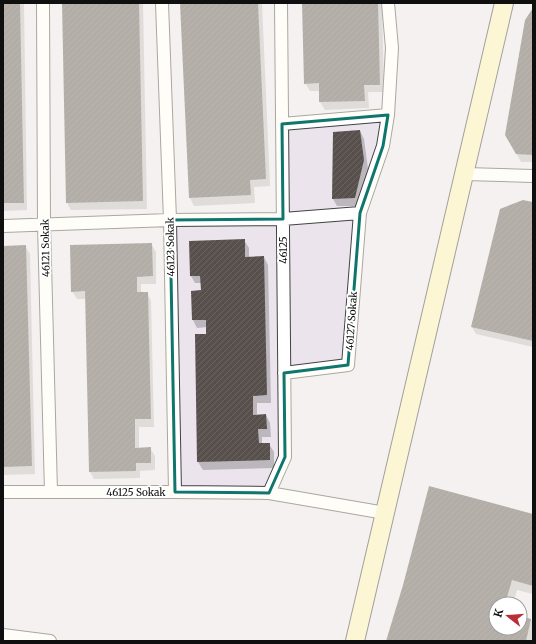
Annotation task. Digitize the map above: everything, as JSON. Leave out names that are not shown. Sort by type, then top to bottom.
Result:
[{"type":"street","name":"46121 Sokak","points":[[43,3],[44,225],[52,492]]},
{"type":"street","name":"46123 Sokak","points":[[162,3],[170,220],[175,492]]},
{"type":"street","name":"46125","points":[[269,493],[285,457],[281,3]]},
{"type":"street","name":"46127 Sokak","points":[[284,373],[348,365],[360,213],[383,146],[388,115],[392,48],[388,3]]},
{"type":"street","points":[[355,641],[504,3]]},
{"type":"street","points":[[282,124],[388,115]]},
{"type":"street","points":[[465,174],[533,176]]},
{"type":"street","points":[[3,226],[170,220],[283,219],[360,213]]},
{"type":"street","name":"46125 Sokak","points":[[3,492],[269,493],[385,513]]},
{"type":"street","points":[[3,635],[50,641]]},
{"type":"highlighted area","points":[[388,115],[383,146],[360,213],[348,365],[284,373],[285,457],[269,493],[175,492],[170,220],[283,219],[282,124]]},
{"type":"shaded area","points":[[3,3],[533,3],[533,641],[3,641]]},
{"type":"building","points":[[3,3],[20,3],[24,203],[3,203]]},
{"type":"building","points":[[62,3],[139,3],[143,201],[66,203]]},
{"type":"building","points":[[180,3],[258,3],[266,179],[250,180],[251,195],[189,198]]},
{"type":"building","points":[[302,3],[378,3],[380,85],[364,85],[365,101],[319,102],[319,83],[304,84]]},
{"type":"building","points":[[533,8],[533,155],[516,154],[505,135],[525,20]]},
{"type":"building","points":[[360,130],[364,160],[355,198],[332,199],[333,132]]},
{"type":"building","points":[[523,200],[533,202],[533,341],[471,327],[500,209]]},
{"type":"building","points":[[245,239],[245,257],[264,256],[267,395],[253,396],[253,415],[266,414],[267,429],[258,429],[259,443],[270,443],[270,460],[197,462],[195,334],[206,334],[206,320],[192,320],[191,291],[201,290],[200,276],[190,276],[189,241]]},
{"type":"building","points":[[152,243],[153,276],[137,277],[137,292],[148,292],[151,419],[135,419],[135,448],[151,447],[151,463],[136,463],[136,471],[89,472],[85,291],[71,292],[70,245]]},
{"type":"building","points":[[26,245],[32,466],[3,467],[3,246]]},
{"type":"building","points":[[429,486],[533,514],[533,586],[512,580],[507,596],[488,596],[488,636],[527,636],[526,641],[386,641],[403,585]]},
{"type":"building","points":[[528,618],[531,619],[528,632]]}]
